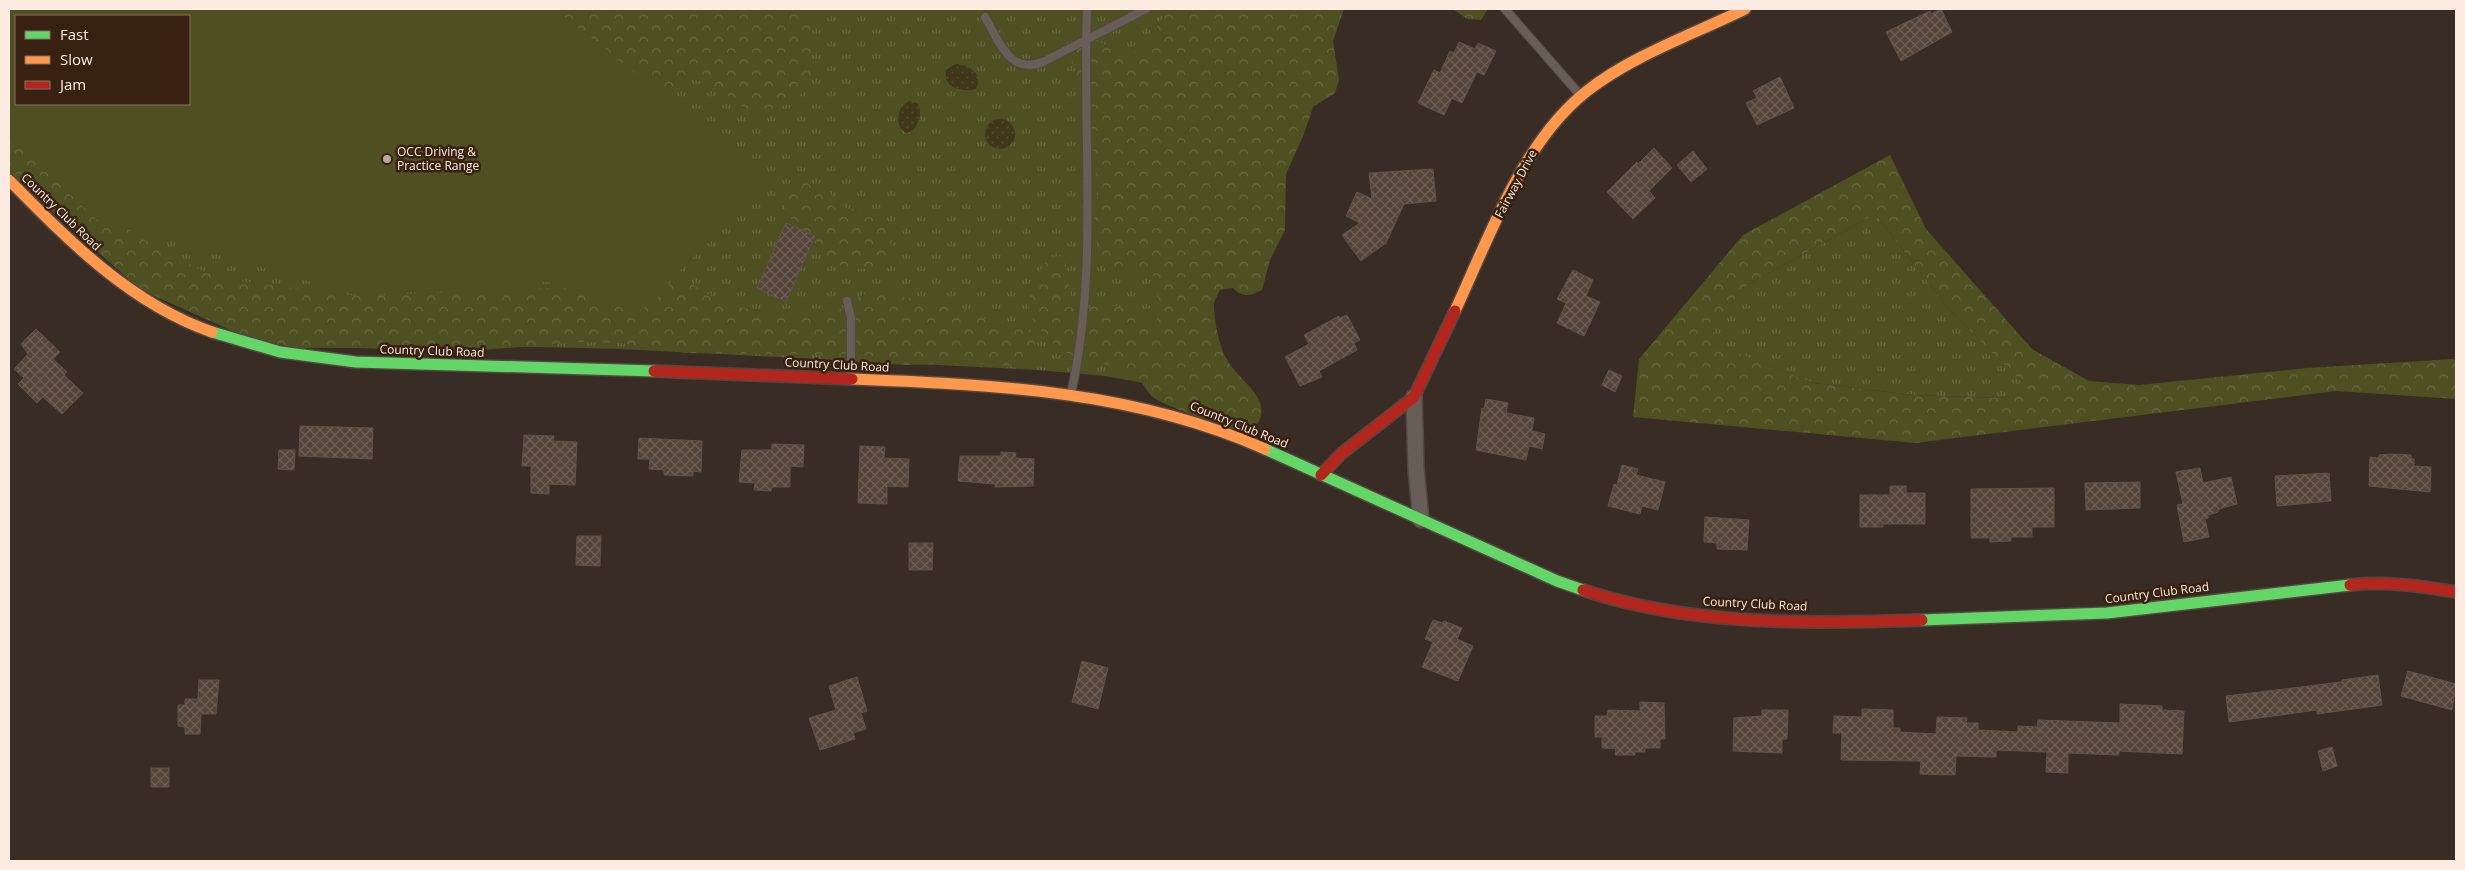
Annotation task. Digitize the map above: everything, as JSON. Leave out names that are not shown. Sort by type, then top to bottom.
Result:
[{"type":"street","name":"Fairway Drive","points":[[1421,520],[1416,469],[1414,397],[1518,176],[1534,149],[1567,110],[1582,96],[1622,69],[1745,9]]},
{"type":"street","name":"Country Club Road","points":[[9,180],[56,229],[122,286],[173,316],[208,331],[256,347],[311,357],[371,364],[628,370],[954,384],[1071,394],[1125,402],[1188,418],[1224,431],[1558,581],[1604,597],[1663,611],[1730,619],[1884,622],[2107,613],[2371,584],[2408,584],[2456,592]]},
{"type":"street","name":"Fairway Drive","points":[[1321,475],[1341,454],[1414,397]]},
{"type":"lane","points":[[1071,394],[1080,353],[1088,271],[1087,9]]},
{"type":"lane","points":[[985,17],[1008,55],[1019,65],[1038,65],[1146,9]]},
{"type":"lane","points":[[1505,9],[1582,96]]},
{"type":"lane","points":[[847,301],[850,318],[851,379]]},
{"type":"green space","points":[[9,9],[1266,9],[1160,386],[1105,376],[1037,370],[620,349],[373,343],[261,327],[9,151]]},
{"type":"green space","name":"OCC Driving & Practice Range","points":[[9,9],[555,9],[770,181],[639,311],[548,282],[359,296],[96,219],[9,136]]},
{"type":"green space","points":[[546,9],[810,9],[811,79],[806,90],[790,103],[769,112],[752,115],[726,94],[706,83],[696,80],[685,80],[675,84],[653,101]]},
{"type":"green space","points":[[1167,9],[1344,9],[1333,41],[1339,80],[1335,93],[1313,107],[1304,134],[1286,174],[1285,230],[1270,260],[1262,290],[1254,294],[1243,295],[1233,288],[1220,290],[1214,303],[1216,324],[1223,353],[1260,402],[1262,411],[1259,421],[1251,432],[1217,423],[1172,407],[1154,398],[1137,377],[1127,371],[1065,352],[1044,335],[1030,313],[1029,299],[1039,273],[1050,257],[1059,256],[1065,260],[1074,311],[1080,317],[1088,314],[1091,306],[1117,306],[1136,315],[1155,333],[1158,326],[1157,277],[1111,268],[1101,256],[1094,222],[1098,194],[1089,113],[1083,89],[1070,57],[1074,40],[1089,35],[1119,51],[1129,53],[1137,51],[1145,46]]},
{"type":"green space","points":[[1453,9],[1487,10],[1481,20],[1467,19]]},
{"type":"green space","points":[[9,115],[99,210],[141,238],[206,273],[235,280],[360,296],[572,287],[629,311],[639,311],[651,305],[669,285],[680,281],[694,285],[717,300],[764,314],[781,316],[838,311],[864,294],[875,291],[891,291],[907,298],[961,307],[990,321],[1021,324],[1033,335],[1038,355],[1034,361],[1026,365],[1016,366],[973,363],[909,365],[864,363],[820,355],[685,353],[620,343],[585,342],[455,352],[360,348],[296,348],[246,337],[141,290],[9,174]]},
{"type":"green space","points":[[1890,155],[1926,229],[2032,349],[2089,381],[2139,385],[2307,368],[2453,359],[2456,360],[2456,399],[2336,391],[1915,443],[1633,417],[1639,359],[1743,235]],"holes":[[[1875,214],[1950,310],[2031,392],[2000,398],[1914,395],[1813,383],[1708,341],[1741,289]]]},
{"type":"green space","points":[[802,183],[826,190],[845,208],[871,211],[885,218],[892,230],[893,237],[887,259],[876,267],[865,269],[849,268],[833,262],[822,253],[793,220],[785,206],[784,201],[787,192]]},
{"type":"green space","points":[[1875,214],[1950,310],[2032,392],[2000,398],[1914,395],[1813,383],[1707,341],[1741,289]]},
{"type":"sand","points":[[955,64],[970,68],[977,74],[978,83],[976,89],[959,89],[950,84],[946,75],[947,69]]},
{"type":"sand","points":[[909,101],[917,103],[920,116],[914,129],[906,133],[900,128],[898,116],[903,106]]},
{"type":"sand","points":[[1000,119],[1006,120],[1014,128],[1014,140],[1006,148],[1000,149],[994,148],[986,140],[985,134],[986,128],[994,120]]},
{"type":"building","points":[[1941,9],[1952,32],[1901,61],[1886,32],[1930,11],[1931,14]]},
{"type":"building","points":[[1459,42],[1475,49],[1478,43],[1496,51],[1484,75],[1477,72],[1462,103],[1452,98],[1444,115],[1418,103],[1434,70],[1440,73],[1450,51],[1454,53]]},
{"type":"building","points":[[1780,77],[1794,108],[1757,125],[1746,103],[1757,98],[1753,91]]},
{"type":"building","points":[[1654,148],[1672,168],[1649,191],[1655,198],[1633,219],[1607,192]]},
{"type":"building","points":[[1693,151],[1707,169],[1691,182],[1677,165]]},
{"type":"building","points":[[1433,169],[1436,201],[1404,204],[1386,243],[1361,261],[1342,235],[1360,223],[1346,216],[1357,192],[1372,199],[1369,173]]},
{"type":"building","points":[[786,223],[815,236],[786,302],[757,288]]},
{"type":"building","points":[[1573,270],[1593,280],[1586,296],[1600,302],[1584,336],[1557,323],[1566,303],[1557,299]]},
{"type":"building","points":[[1347,315],[1360,340],[1354,343],[1357,350],[1319,371],[1322,377],[1300,386],[1285,357],[1309,344],[1304,335],[1339,316],[1340,318]]},
{"type":"building","points":[[36,329],[60,352],[53,359],[67,372],[64,375],[83,393],[62,414],[43,397],[37,403],[18,384],[24,378],[14,369],[28,354],[21,344]]},
{"type":"building","points":[[1609,370],[1622,376],[1615,392],[1602,385]]},
{"type":"building","points":[[1486,399],[1508,403],[1506,413],[1534,418],[1532,431],[1545,434],[1542,449],[1529,446],[1526,460],[1476,450],[1482,408],[1484,409]]},
{"type":"building","points":[[300,426],[373,428],[372,459],[299,456]]},
{"type":"building","points":[[524,435],[554,436],[553,441],[577,442],[575,485],[549,484],[549,494],[531,493],[531,466],[522,466]]},
{"type":"building","points":[[639,438],[702,441],[701,472],[693,471],[693,476],[664,475],[664,470],[649,469],[650,459],[638,459]]},
{"type":"building","points":[[772,444],[804,445],[803,467],[790,466],[790,487],[772,487],[771,491],[754,490],[755,483],[739,482],[742,450],[772,450]]},
{"type":"building","points":[[860,446],[885,447],[884,458],[909,459],[908,487],[887,486],[887,504],[858,503]]},
{"type":"building","points":[[279,450],[295,450],[294,470],[278,469]]},
{"type":"building","points":[[1001,452],[1016,453],[1015,458],[1034,459],[1033,486],[995,487],[995,484],[958,481],[960,456],[1001,456]]},
{"type":"building","points":[[2379,455],[2411,455],[2411,459],[2414,459],[2414,466],[2431,467],[2430,492],[2369,486],[2370,457],[2379,458]]},
{"type":"building","points":[[1622,465],[1638,469],[1636,475],[1665,482],[1658,510],[1642,506],[1640,514],[1608,506],[1614,484],[1617,485]]},
{"type":"building","points":[[2200,468],[2203,483],[2231,477],[2237,504],[2208,515],[2208,518],[2205,519],[2209,537],[2184,542],[2177,505],[2183,504],[2176,472]]},
{"type":"building","points":[[2329,473],[2331,501],[2277,506],[2275,476]]},
{"type":"building","points":[[2140,482],[2140,508],[2086,510],[2085,483]]},
{"type":"building","points":[[1890,486],[1906,486],[1906,493],[1925,493],[1925,524],[1883,524],[1883,527],[1860,527],[1860,495],[1890,495]]},
{"type":"building","points":[[2054,488],[2054,527],[2032,527],[2032,537],[2011,537],[2011,541],[1990,542],[1990,538],[1971,538],[1971,489]]},
{"type":"building","points":[[1705,517],[1749,520],[1747,550],[1717,549],[1717,543],[1704,542]]},
{"type":"building","points":[[577,536],[601,536],[600,566],[576,565]]},
{"type":"building","points":[[909,543],[933,543],[932,570],[909,570]]},
{"type":"building","points":[[1433,620],[1443,623],[1444,621],[1462,628],[1457,639],[1473,646],[1458,681],[1422,667],[1433,642],[1425,639]]},
{"type":"building","points":[[1082,661],[1108,668],[1098,709],[1072,702]]},
{"type":"building","points":[[2408,671],[2456,684],[2452,710],[2401,696]]},
{"type":"building","points":[[2378,675],[2382,705],[2317,714],[2317,710],[2229,722],[2226,696],[2342,682],[2342,680]]},
{"type":"building","points":[[857,677],[867,711],[861,713],[866,729],[853,733],[855,739],[820,750],[809,718],[836,710],[829,686]]},
{"type":"building","points":[[199,680],[219,680],[216,714],[201,714],[200,734],[185,734],[185,727],[178,726],[178,705],[185,705],[185,699],[198,699]]},
{"type":"building","points":[[1640,702],[1664,703],[1665,739],[1660,739],[1660,748],[1645,748],[1645,752],[1635,752],[1635,755],[1615,755],[1616,749],[1602,748],[1602,737],[1595,737],[1595,716],[1607,716],[1608,710],[1640,711]]},
{"type":"building","points":[[2120,704],[2162,706],[2162,710],[2184,711],[2182,754],[2119,751],[2119,755],[2068,753],[2068,773],[2046,772],[2047,752],[1996,750],[1996,757],[1956,756],[1955,775],[1920,774],[1921,761],[1841,760],[1842,733],[1833,733],[1834,716],[1862,717],[1862,709],[1893,710],[1893,728],[1900,728],[1900,732],[1936,734],[1937,717],[1967,718],[1966,723],[1978,723],[1978,730],[2018,732],[2018,726],[2037,727],[2038,720],[2120,723]]},
{"type":"building","points":[[1762,710],[1788,710],[1787,739],[1782,739],[1782,753],[1733,751],[1734,718],[1762,716]]},
{"type":"building","points":[[2332,747],[2337,766],[2323,771],[2318,751]]},
{"type":"building","points":[[151,768],[169,768],[169,787],[151,787]]},
{"type":"traffic: fast","points":[[212,332],[280,352],[356,362],[654,371]]},
{"type":"traffic: fast","points":[[1265,449],[1557,581],[1583,590]]},
{"type":"traffic: fast","points":[[1922,620],[2107,613],[2350,585]]},
{"type":"traffic: slow","points":[[1455,311],[1509,193],[1544,137],[1564,112],[1605,78],[1643,56],[1745,9]]},
{"type":"traffic: slow","points":[[9,180],[54,225],[102,268],[154,305],[182,320],[212,332]]},
{"type":"traffic: slow","points":[[852,379],[958,384],[1062,394],[1165,414],[1215,429],[1265,449]]},
{"type":"traffic: jam","points":[[1321,475],[1341,454],[1414,397],[1455,311]]},
{"type":"traffic: jam","points":[[654,371],[852,379]]},
{"type":"traffic: jam","points":[[2350,585],[2390,584],[2456,592]]},
{"type":"traffic: jam","points":[[1583,590],[1623,602],[1665,610],[1751,620],[1794,622],[1922,620]]},
{"type":"place","name":"OCC Driving & Practice Range","points":[[387,159]]}]
